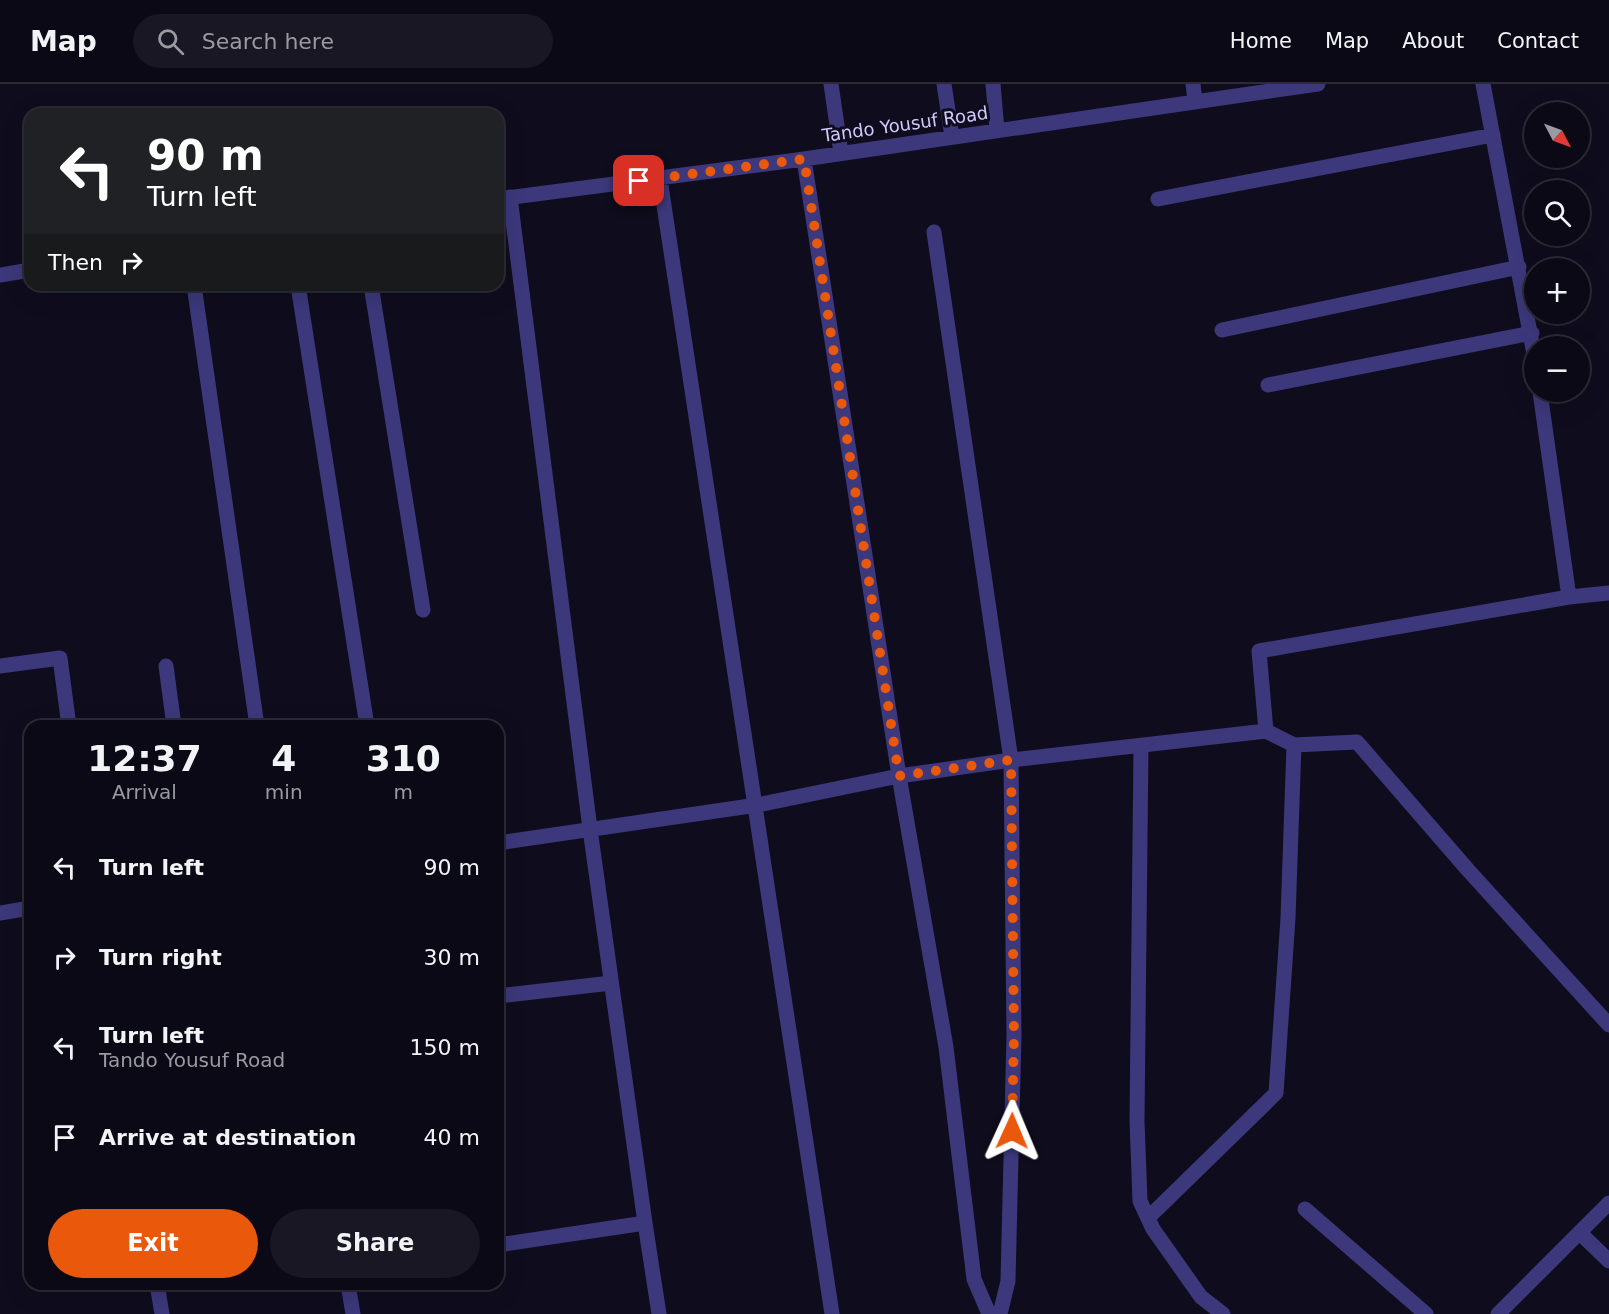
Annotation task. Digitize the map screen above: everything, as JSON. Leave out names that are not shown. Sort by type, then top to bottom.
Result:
[{"type":"street","points":[[831,84],[841,153]]},
{"type":"street","points":[[944,84],[952,137]]},
{"type":"street","points":[[993,84],[997,130]]},
{"type":"street","points":[[1193,84],[1195,102]]},
{"type":"street","name":"Tando Yousuf Road","points":[[504,198],[804,159],[1318,84]]},
{"type":"street","points":[[1483,84],[1532,336]]},
{"type":"street","points":[[1158,199],[1493,135]]},
{"type":"street","points":[[804,159],[899,776],[946,1047],[974,1279],[990,1314]]},
{"type":"street","points":[[660,179],[757,806],[832,1314]]},
{"type":"street","points":[[504,198],[611,983],[659,1314]]},
{"type":"street","points":[[934,232],[1011,760],[1014,1035],[1008,1281],[1000,1314]]},
{"type":"street","points":[[1222,330],[1519,267]]},
{"type":"street","points":[[0,275],[24,271]]},
{"type":"street","points":[[195,291],[256,720]]},
{"type":"street","points":[[299,291],[367,720]]},
{"type":"street","points":[[372,291],[423,610]]},
{"type":"street","points":[[1268,385],[1532,333]]},
{"type":"street","points":[[1541,402],[1569,597]]},
{"type":"street","points":[[1266,731],[1258,651],[1569,597],[1609,593]]},
{"type":"street","points":[[0,666],[60,658],[68,720]]},
{"type":"street","points":[[166,666],[173,720]]},
{"type":"street","points":[[504,842],[757,806],[899,776],[1011,760],[1266,731],[1294,745],[1357,742],[1468,870],[1609,1025]]},
{"type":"street","points":[[1148,1218],[1276,1093],[1288,918],[1294,745]]},
{"type":"street","points":[[1141,746],[1137,1122],[1140,1201],[1153,1229],[1201,1297],[1223,1314]]},
{"type":"street","points":[[0,913],[24,909]]},
{"type":"street","points":[[504,995],[611,983]]},
{"type":"street","points":[[1498,1314],[1609,1203]]},
{"type":"street","points":[[1305,1209],[1426,1314]]},
{"type":"street","points":[[504,1244],[645,1223]]},
{"type":"street","points":[[1580,1233],[1609,1261]]},
{"type":"street","points":[[158,1290],[162,1314]]},
{"type":"street","points":[[349,1290],[353,1314]]},
{"type":"route","points":[[639,181],[804,159],[899,776],[1011,760],[1014,1035],[1012,1131]]}]
